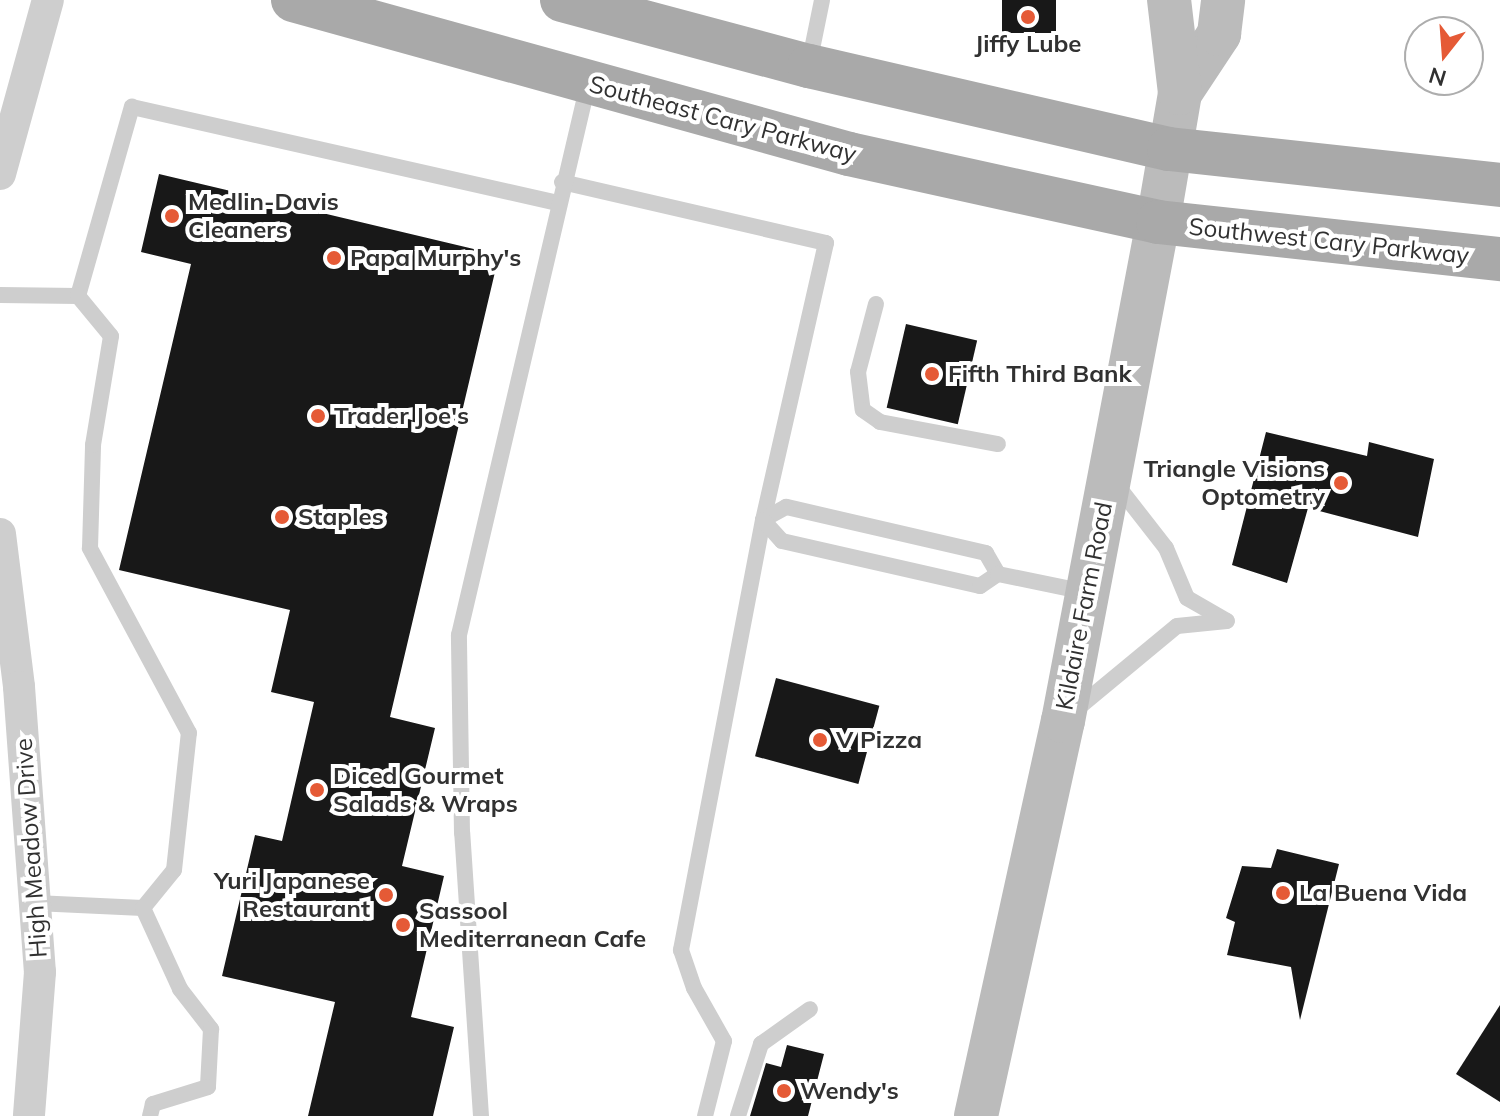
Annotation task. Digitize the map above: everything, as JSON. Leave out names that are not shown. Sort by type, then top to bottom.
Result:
[{"type":"main road","name":"Southeast Cary Parkway","points":[[293,0],[849,154],[1158,222]]},
{"type":"main road","points":[[562,0],[809,66],[1169,149],[1500,185]]},
{"type":"main road","name":"Kildaire Farm Road","points":[[976,1116],[1063,721],[1158,222],[1180,93],[1169,0]]},
{"type":"main road","name":"Kildaire Farm Road","points":[[1180,93],[1219,34],[1223,0]]},
{"type":"main road","name":"Southwest Cary Parkway","points":[[1158,222],[1500,259]]},
{"type":"street","points":[[0,174],[48,0]]},
{"type":"street","name":"High Meadow Drive","points":[[0,534],[19,687],[40,972],[29,1116]]},
{"type":"lane","points":[[809,66],[822,0]]},
{"type":"lane","points":[[481,1116],[462,833],[457,657],[562,182],[588,82]]},
{"type":"lane","points":[[78,296],[132,107],[558,203]]},
{"type":"lane","points":[[562,182],[826,243],[763,520],[681,950],[694,988],[724,1041],[705,1116]]},
{"type":"lane","points":[[0,295],[78,296],[111,336],[93,445],[90,548],[189,733],[174,870],[143,908]]},
{"type":"lane","points":[[876,304],[858,372],[863,410],[880,422],[998,444]]},
{"type":"lane","points":[[1063,721],[1177,626],[1227,621],[1187,598],[1166,548],[1109,475]]},
{"type":"lane","points":[[763,520],[786,507],[986,553],[998,574]]},
{"type":"lane","points":[[763,520],[782,541],[980,586],[998,574],[1086,592]]},
{"type":"lane","points":[[35,903],[143,908]]},
{"type":"lane","points":[[143,908],[180,989],[211,1029],[208,1087],[153,1104],[150,1116]]},
{"type":"lane","points":[[738,1116],[761,1044],[810,1009]]},
{"type":"building","name":"Jiffy Lube","points":[[1002,0],[1056,0],[1056,33],[1002,33]]},
{"type":"building","points":[[159,174],[499,255],[390,717],[435,728],[402,866],[444,876],[411,1017],[454,1027],[433,1116],[308,1116],[335,1002],[222,976],[255,835],[282,841],[314,702],[271,692],[290,610],[119,570],[191,264],[141,252]]},
{"type":"building","name":"Fifth Third Bank","points":[[906,324],[977,340],[958,424],[887,408]]},
{"type":"building","name":"Triangle Visions Optometry","points":[[1266,432],[1367,456],[1369,442],[1434,459],[1418,537],[1308,508],[1287,583],[1232,565]]},
{"type":"building","points":[[776,678],[879,706],[858,784],[755,756]]},
{"type":"building","name":"La Buena Vida","points":[[1277,849],[1339,864],[1300,1020],[1291,967],[1227,955],[1235,922],[1226,918],[1242,866],[1271,868]]},
{"type":"building","points":[[1500,1005],[1500,1102],[1456,1074]]},
{"type":"building","name":"Wendy's","points":[[787,1045],[824,1054],[808,1116],[750,1116],[766,1063],[781,1067]]},
{"type":"place","name":"Jiffy Lube","points":[[1028,17]]},
{"type":"place","name":"Medlin-Davis Cleaners","points":[[172,216]]},
{"type":"place","name":"Papa Murphy's","points":[[334,258]]},
{"type":"place","name":"Fifth Third Bank","points":[[932,374]]},
{"type":"place","name":"Trader Joe's","points":[[318,416]]},
{"type":"place","name":"Triangle Visions Optometry","points":[[1341,483]]},
{"type":"place","name":"Staples","points":[[282,517]]},
{"type":"place","name":"V Pizza","points":[[820,740]]},
{"type":"place","name":"Diced Gourmet Salads & Wraps","points":[[317,790]]},
{"type":"place","name":"La Buena Vida","points":[[1283,893]]},
{"type":"place","name":"Yuri Japanese Restaurant","points":[[386,895]]},
{"type":"place","name":"Sassool Mediterranean Cafe","points":[[403,925]]},
{"type":"place","name":"Wendy's","points":[[784,1091]]}]
